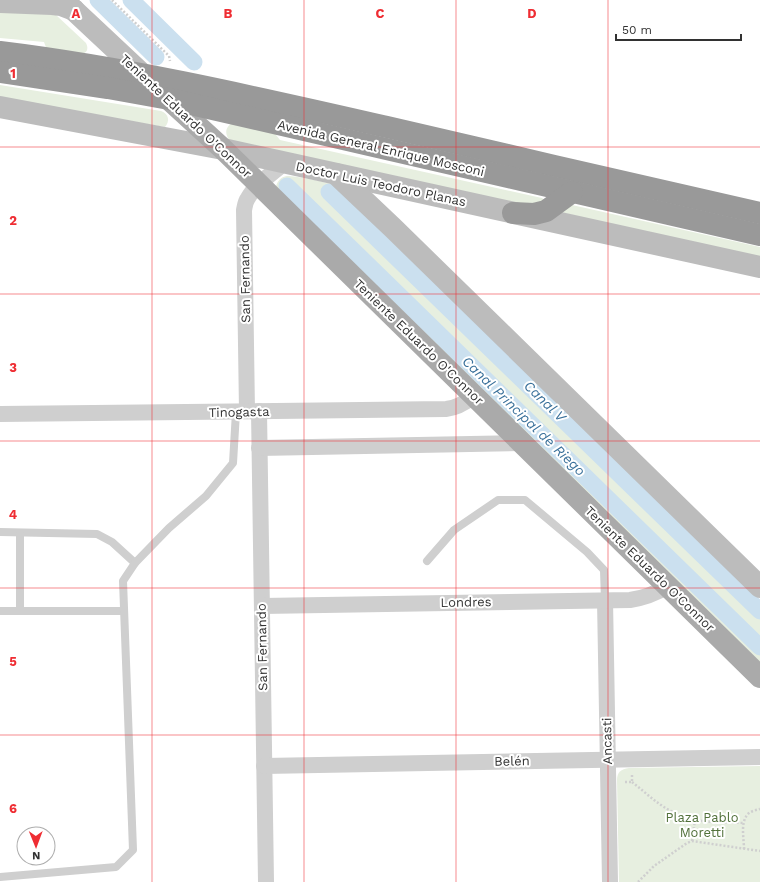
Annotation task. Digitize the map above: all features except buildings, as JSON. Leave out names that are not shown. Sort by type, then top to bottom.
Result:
[{"type":"highway","name":"Avenida General Enrique Mosconi","points":[[0,52],[141,73],[312,110],[760,213]]},
{"type":"highway","name":"Avenida General Enrique Mosconi","points":[[0,72],[108,88],[169,99],[760,235]]},
{"type":"highway","points":[[513,213],[534,214],[546,211],[572,192]]},
{"type":"main road","name":"Teniente Eduardo O'Connor","points":[[141,73],[259,185],[760,677]]},
{"type":"street","name":"Teniente Eduardo O'Connor","points":[[0,2],[52,4],[61,6],[68,5],[141,73]]},
{"type":"street","points":[[153,136],[169,135],[175,132],[177,128],[177,114],[169,99]]},
{"type":"street","name":"Doctor Luis Teodoro Planas","points":[[0,107],[222,149],[760,267]]},
{"type":"street","name":"San Fernando","points":[[266,882],[260,448],[248,412],[243,217],[245,204],[248,197],[284,163]]},
{"type":"street","points":[[336,174],[760,586]]},
{"type":"street","points":[[393,228],[389,215],[391,205],[399,196],[411,191]]},
{"type":"street","name":"Tinogasta","points":[[0,414],[446,409],[459,406],[474,396]]},
{"type":"street","points":[[260,448],[522,443]]},
{"type":"street","name":"Londres","points":[[262,606],[639,599],[656,593],[668,586]]},
{"type":"street","name":"Ancasti","points":[[605,600],[610,882]]},
{"type":"street","name":"Belén","points":[[264,766],[760,757]]},
{"type":"lane","points":[[0,877],[116,867],[133,850],[123,581],[135,563],[169,528],[206,496],[233,463],[248,412]]},
{"type":"lane","points":[[427,561],[454,530],[498,500],[525,500],[587,552],[604,570],[605,600]]},
{"type":"lane","points":[[0,532],[96,534],[112,542],[135,563]]},
{"type":"lane","points":[[20,533],[20,611]]},
{"type":"lane","points":[[0,611],[124,611]]},
{"type":"path","points":[[112,0],[169,56],[170,65]]},
{"type":"path","points":[[632,782],[670,811],[695,820],[744,823]]},
{"type":"path","points":[[744,849],[744,823],[747,815],[760,809]]},
{"type":"path","points":[[692,841],[695,820]]},
{"type":"path","points":[[638,882],[657,864],[692,841],[760,851]]},
{"type":"green space","points":[[0,12],[43,12],[56,15],[86,43],[87,50],[85,53],[81,54],[47,50],[44,42],[0,38]]},
{"type":"green space","points":[[0,85],[161,111],[166,114],[168,122],[165,127],[0,101]]},
{"type":"green space","points":[[233,123],[273,131],[280,140],[542,198],[544,200],[533,209],[230,141],[226,131]]},
{"type":"green space","points":[[287,176],[326,183],[336,186],[341,190],[760,600],[760,665],[276,187],[277,183],[283,177]]},
{"type":"green space","points":[[572,205],[760,247],[760,260],[560,212]]},
{"type":"green space","name":"Plaza Pablo Moretti","points":[[760,766],[760,882],[619,882],[617,780],[620,771],[629,768]]},
{"type":"waterway","name":"Canal Principal de Riego","points":[[98,0],[156,57]]},
{"type":"waterway","name":"Canal V","points":[[131,0],[194,62]]},
{"type":"waterway","name":"Canal Principal de Riego","points":[[287,186],[760,647]]},
{"type":"waterway","name":"Canal V","points":[[329,192],[760,611]]}]
